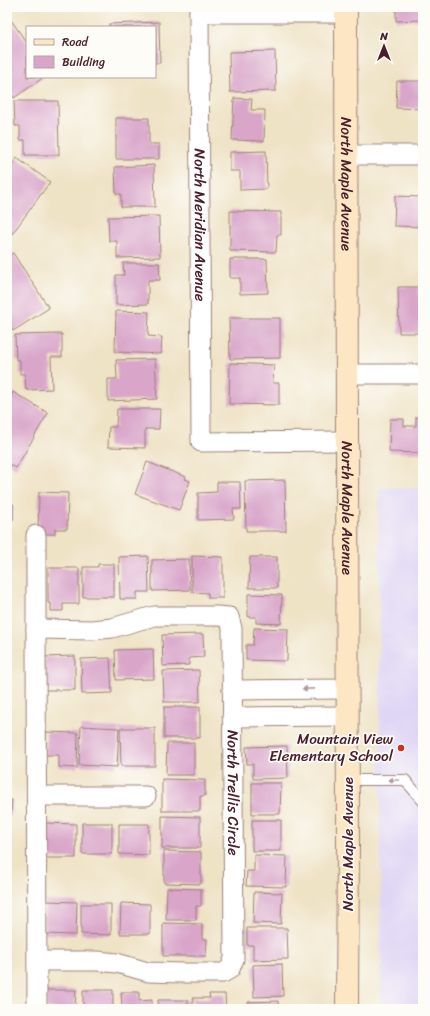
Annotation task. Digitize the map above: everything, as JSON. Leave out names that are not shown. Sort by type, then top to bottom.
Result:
[{"type":"street","points":[[199,10],[346,10]]},
{"type":"street","name":"North Meridian Avenue","points":[[199,10],[201,442],[347,441]]},
{"type":"street","name":"North Maple Avenue","points":[[346,10],[348,716],[347,1009]]},
{"type":"street","points":[[346,155],[423,155]]},
{"type":"street","points":[[347,374],[423,374]]},
{"type":"street","points":[[36,535],[37,1009]]},
{"type":"street","name":"North Trellis Circle","points":[[36,629],[112,628],[154,616],[229,617],[232,628],[234,959],[230,969],[223,973],[148,972],[117,963],[97,961],[38,961]]},
{"type":"street","points":[[232,690],[347,689]]},
{"type":"street","points":[[283,690],[283,717]]},
{"type":"street","points":[[232,717],[348,716]]},
{"type":"street","points":[[37,796],[146,796]]},
{"type":"lane","points":[[348,780],[405,780],[423,801]]},
{"type":"shaded area","name":"Mountain View Elementary School","points":[[379,488],[423,488],[423,1009],[381,1009]]},
{"type":"building","points":[[396,7],[423,7],[423,20],[396,21]]},
{"type":"building","points":[[11,20],[26,42],[26,78],[43,78],[14,98],[7,87],[7,22]]},
{"type":"building","points":[[159,22],[160,63],[156,63],[156,26],[109,26],[109,24]]},
{"type":"building","points":[[275,51],[276,91],[230,92],[229,52]]},
{"type":"building","points":[[397,81],[423,81],[423,109],[396,108]]},
{"type":"building","points":[[234,98],[252,99],[251,110],[265,110],[264,141],[232,140]]},
{"type":"building","points":[[14,101],[58,101],[59,155],[25,155],[25,140],[20,140],[20,126],[15,126]]},
{"type":"building","points":[[116,118],[149,118],[149,144],[159,144],[159,159],[116,159]]},
{"type":"building","points":[[266,151],[267,189],[240,190],[240,171],[230,171],[230,152]]},
{"type":"building","points":[[17,158],[50,182],[12,234],[7,230],[7,171]]},
{"type":"building","points":[[154,165],[155,207],[121,207],[121,194],[116,194],[115,167]]},
{"type":"building","points":[[395,196],[423,197],[423,227],[394,226]]},
{"type":"building","points":[[230,211],[281,212],[281,235],[277,235],[276,252],[230,251]]},
{"type":"building","points":[[159,216],[160,257],[117,258],[117,241],[109,241],[108,217]]},
{"type":"building","points":[[13,253],[49,308],[13,331],[7,322],[7,257]]},
{"type":"building","points":[[230,259],[267,259],[268,293],[240,294],[240,278],[230,278]]},
{"type":"building","points":[[123,263],[159,263],[160,280],[148,280],[148,304],[116,305],[116,275],[124,275]]},
{"type":"building","points":[[398,287],[418,287],[419,299],[423,299],[423,333],[399,333]]},
{"type":"building","points":[[116,311],[149,312],[148,336],[162,337],[161,354],[115,352]]},
{"type":"building","points":[[229,318],[280,318],[280,358],[230,359]]},
{"type":"building","points":[[62,334],[62,357],[51,357],[52,389],[26,390],[25,374],[20,374],[20,360],[16,360],[15,335]]},
{"type":"building","points":[[155,359],[157,399],[108,401],[108,379],[117,379],[116,360]]},
{"type":"building","points":[[230,363],[274,365],[273,383],[279,383],[279,405],[229,404]]},
{"type":"building","points":[[13,392],[48,413],[16,468],[7,463],[7,403]]},
{"type":"building","points":[[117,409],[160,409],[159,429],[145,429],[145,448],[108,447],[109,427],[116,427]]},
{"type":"building","points":[[416,417],[423,418],[423,453],[389,452],[390,419],[404,419],[404,426],[416,426]]},
{"type":"building","points":[[147,462],[186,477],[185,479],[190,481],[179,510],[135,494]]},
{"type":"building","points":[[285,480],[286,531],[246,531],[245,481]]},
{"type":"building","points":[[217,482],[240,482],[241,509],[233,509],[234,519],[198,520],[198,493],[217,492]]},
{"type":"building","points":[[39,492],[68,493],[67,529],[55,529],[55,534],[38,534]]},
{"type":"building","points":[[13,504],[13,520],[7,520],[7,505]]},
{"type":"building","points":[[148,556],[149,592],[137,592],[137,599],[120,599],[119,557]]},
{"type":"building","points":[[192,556],[223,557],[223,598],[208,598],[208,593],[192,592]]},
{"type":"building","points":[[250,557],[277,557],[277,588],[249,588]]},
{"type":"building","points":[[189,559],[190,590],[152,591],[152,560]]},
{"type":"building","points":[[98,564],[114,564],[114,597],[83,597],[83,567],[98,567]]},
{"type":"building","points":[[48,568],[79,568],[79,604],[63,604],[63,611],[51,611],[51,603],[48,603]]},
{"type":"building","points":[[248,594],[282,595],[281,624],[256,623],[256,617],[248,617]]},
{"type":"building","points":[[254,628],[288,629],[287,661],[246,660],[246,645],[253,645]]},
{"type":"building","points":[[203,634],[204,657],[189,658],[189,665],[163,666],[162,635]]},
{"type":"building","points":[[153,649],[154,679],[116,680],[115,650]]},
{"type":"building","points":[[75,656],[75,690],[45,690],[44,657]]},
{"type":"building","points":[[110,658],[112,693],[82,694],[81,659]]},
{"type":"building","points":[[199,670],[200,702],[164,702],[163,671]]},
{"type":"building","points":[[164,707],[200,707],[200,738],[164,738]]},
{"type":"building","points":[[81,726],[119,728],[117,767],[79,765]]},
{"type":"building","points":[[120,728],[155,728],[155,766],[121,766]]},
{"type":"building","points":[[46,732],[78,733],[77,768],[59,767],[59,755],[46,755]]},
{"type":"building","points":[[167,743],[194,743],[194,775],[166,775]]},
{"type":"building","points":[[287,746],[288,778],[253,779],[253,764],[247,764],[246,747]]},
{"type":"building","points":[[162,779],[205,780],[205,796],[200,796],[200,811],[162,811]]},
{"type":"building","points":[[252,783],[281,783],[280,814],[252,814]]},
{"type":"building","points":[[7,800],[12,800],[11,815],[7,815]]},
{"type":"building","points":[[162,816],[200,817],[200,848],[162,848]]},
{"type":"building","points":[[252,820],[281,820],[281,851],[252,851]]},
{"type":"building","points":[[46,823],[76,824],[76,858],[46,858]]},
{"type":"building","points":[[82,823],[112,823],[112,854],[82,854]]},
{"type":"building","points":[[119,824],[149,824],[149,855],[119,854]]},
{"type":"building","points":[[164,851],[201,852],[201,884],[164,883]]},
{"type":"building","points":[[254,855],[287,856],[286,887],[246,886],[247,871],[254,871]]},
{"type":"building","points":[[167,888],[201,889],[201,906],[196,906],[196,920],[166,920]]},
{"type":"building","points":[[254,892],[282,893],[281,924],[253,923]]},
{"type":"building","points":[[45,901],[77,902],[76,935],[44,934]]},
{"type":"building","points":[[121,903],[150,904],[150,934],[120,934]]},
{"type":"building","points":[[81,904],[111,904],[111,935],[81,934]]},
{"type":"building","points":[[163,923],[202,924],[202,939],[207,939],[206,956],[163,956]]},
{"type":"building","points":[[247,928],[287,928],[288,959],[253,960],[253,945],[247,945]]},
{"type":"building","points":[[282,964],[283,996],[254,997],[253,965]]},
{"type":"building","points":[[46,990],[76,990],[75,1009],[46,1009]]},
{"type":"building","points":[[83,990],[113,990],[113,1009],[83,1009]]},
{"type":"building","points":[[121,992],[139,992],[139,1001],[152,1000],[152,1009],[122,1009]]},
{"type":"building","points":[[209,994],[225,994],[226,1009],[193,1009],[193,998],[210,998]]},
{"type":"building","points":[[158,1000],[188,1000],[188,1009],[158,1009]]},
{"type":"building","points":[[278,1001],[279,1009],[248,1009],[248,1002]]},
{"type":"place","name":"Mountain View Elementary School","points":[[401,748]]}]
